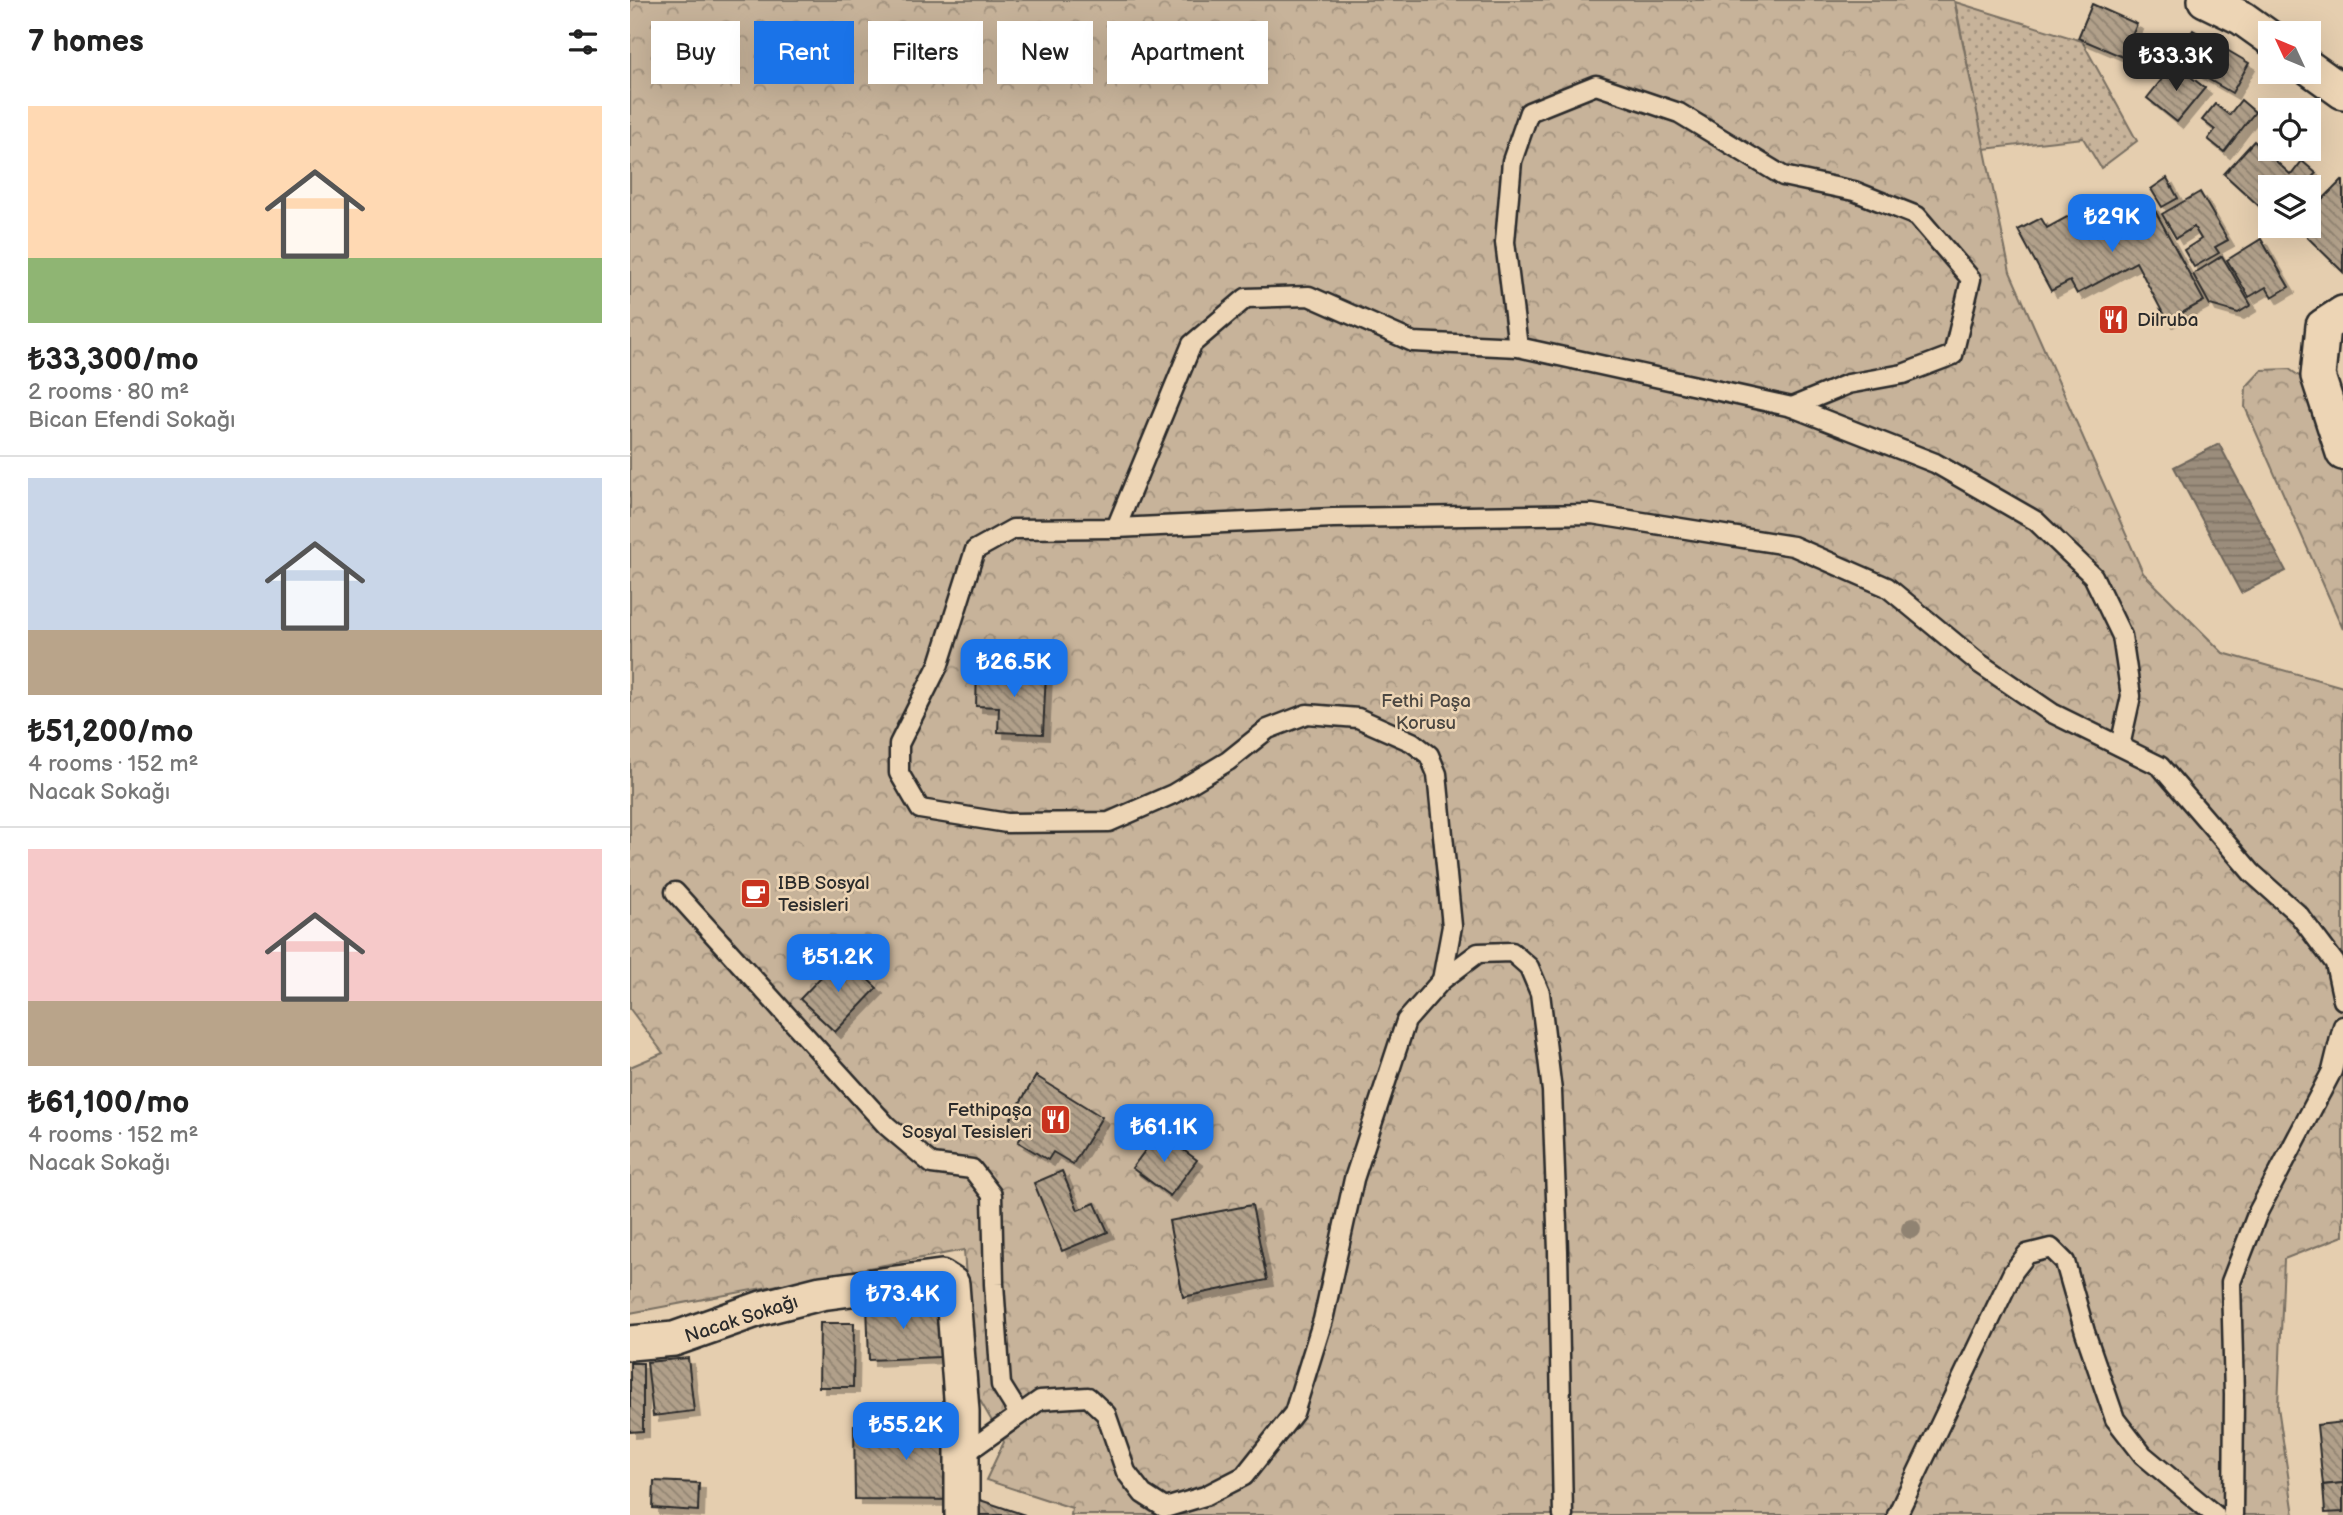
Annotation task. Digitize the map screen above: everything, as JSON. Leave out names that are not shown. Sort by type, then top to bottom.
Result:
[{"type":"street","points":[[2205,0],[2242,18],[2258,29]]},
{"type":"street","points":[[2321,76],[2343,92]]},
{"type":"street","points":[[2343,313],[2323,326],[2319,376],[2343,453]]},
{"type":"street","name":"Nacak Sokağı","points":[[630,1343],[674,1339],[762,1308],[821,1293],[941,1277],[952,1284],[963,1455],[962,1515]]},
{"type":"lane","points":[[1518,347],[1505,242],[1512,161],[1529,112],[1595,85],[1679,113],[1783,176],[1854,191],[1917,216],[1971,279],[1953,355],[1903,374],[1848,384],[1792,407]]},
{"type":"lane","points":[[1116,528],[1192,344],[1246,298],[1309,296],[1413,342],[1518,347],[1792,407],[1935,463],[2036,521],[2093,576],[2122,636],[2131,696],[2120,746]]},
{"type":"lane","points":[[1442,980],[1452,926],[1437,774],[1429,755],[1412,743],[1358,719],[1307,714],[1268,729],[1228,761],[1173,794],[1109,822],[1007,823],[920,809],[899,773],[899,744],[939,664],[975,550],[1013,529],[1116,528],[1332,517],[1592,514],[1793,546],[1887,587],[1979,663],[2052,713],[2160,766],[2252,873],[2299,915],[2336,963],[2343,1000]]},
{"type":"lane","points":[[675,892],[887,1126],[932,1164],[972,1169],[992,1195],[994,1284],[1001,1385],[1018,1414]]},
{"type":"lane","points":[[963,1455],[1040,1400],[1088,1397],[1106,1414],[1126,1472],[1143,1494],[1165,1508],[1205,1496],[1244,1476],[1293,1413],[1323,1320],[1354,1178],[1406,1021],[1442,980],[1478,953],[1512,952],[1530,967],[1541,993],[1542,1021],[1552,1091],[1563,1515]]},
{"type":"lane","points":[[2233,1515],[2231,1282],[2258,1212],[2332,1071],[2343,1026]]},
{"type":"lane","points":[[1897,1515],[2013,1272],[2027,1254],[2051,1248],[2065,1262],[2085,1332],[2115,1419],[2143,1455],[2215,1515]]},
{"type":"green space","name":"Fethi Paşa Korusu","points":[[630,0],[1954,0],[2010,272],[2143,573],[2223,653],[2343,687],[2343,1236],[2284,1259],[2278,1407],[2294,1515],[1071,1515],[1072,1508],[986,1480],[1004,1442],[974,1390],[964,1250],[630,1313],[630,1067],[663,1053],[630,1009]]},
{"type":"green space","points":[[1955,2],[2082,41],[2137,141],[2101,168],[2083,138],[1984,149]]},
{"type":"green space","points":[[2289,369],[2302,378],[2343,475],[2343,629],[2245,407],[2246,387],[2262,370]]},
{"type":"shaded area","points":[[2219,444],[2286,571],[2241,593],[2174,467]]},
{"type":"building","points":[[2092,4],[2137,24],[2123,57],[2078,38]]},
{"type":"building","points":[[2193,30],[2249,63],[2232,93],[2175,60]]},
{"type":"building","points":[[2174,64],[2205,88],[2177,122],[2147,98]]},
{"type":"building","points":[[2241,100],[2255,112],[2224,152],[2208,139],[2215,130],[2202,120],[2215,104],[2229,115]]},
{"type":"building","points":[[2254,141],[2258,145],[2258,161],[2276,161],[2291,175],[2258,175],[2258,205],[2224,174]]},
{"type":"building","points":[[2302,161],[2316,173],[2314,175],[2291,175]]},
{"type":"building","points":[[2167,178],[2178,198],[2162,207],[2151,189]]},
{"type":"building","points":[[2343,181],[2343,272],[2308,238],[2321,238],[2321,201]]},
{"type":"building","points":[[2200,192],[2228,240],[2215,247],[2219,253],[2194,267],[2184,250],[2201,239],[2194,227],[2176,238],[2162,214]]},
{"type":"building","points":[[2102,198],[2116,225],[2152,205],[2204,301],[2167,321],[2136,262],[2077,294],[2070,281],[2051,291],[2018,230],[2041,218],[2047,228]]},
{"type":"building","points":[[2261,239],[2289,287],[2272,297],[2266,287],[2249,297],[2227,260]]},
{"type":"building","points":[[2222,256],[2251,305],[2238,313],[2210,305],[2193,274]]},
{"type":"building","points":[[977,670],[1046,672],[1043,734],[998,732],[999,707],[976,706]]},
{"type":"building","points":[[842,955],[877,988],[835,1032],[800,999]]},
{"type":"building","name":"Fethipaşa Sosyal Tesisleri","points":[[1036,1076],[1102,1117],[1073,1164],[1053,1152],[1048,1160],[1018,1142],[1024,1133],[1008,1123]]},
{"type":"building","points":[[1159,1132],[1197,1160],[1170,1196],[1132,1168]]},
{"type":"building","points":[[1062,1171],[1078,1210],[1095,1203],[1108,1232],[1062,1251],[1034,1183]]},
{"type":"building","points":[[1252,1205],[1267,1280],[1183,1297],[1169,1221]]},
{"type":"building","points":[[937,1301],[940,1357],[869,1360],[867,1305]]},
{"type":"building","points":[[820,1323],[854,1323],[853,1387],[819,1387]]},
{"type":"building","points":[[688,1358],[694,1411],[653,1416],[647,1362]]},
{"type":"building","points":[[630,1363],[643,1363],[643,1431],[630,1432]]},
{"type":"building","points":[[956,1422],[959,1500],[855,1499],[854,1425]]},
{"type":"building","points":[[2343,1422],[2343,1483],[2323,1485],[2317,1425]]},
{"type":"building","points":[[654,1481],[699,1483],[698,1511],[653,1508]]},
{"type":"building","points":[[2343,1483],[2343,1512],[2325,1513],[2323,1485]]},
{"type":"building","points":[[980,1500],[1025,1515],[975,1515]]},
{"type":"place","name":"Dilruba","points":[[2114,319]]},
{"type":"place","name":"IBB Sosyal Tesisleri","points":[[755,893]]},
{"type":"place","name":"Fethipaşa Sosyal Tesisleri","points":[[1055,1120]]}]
